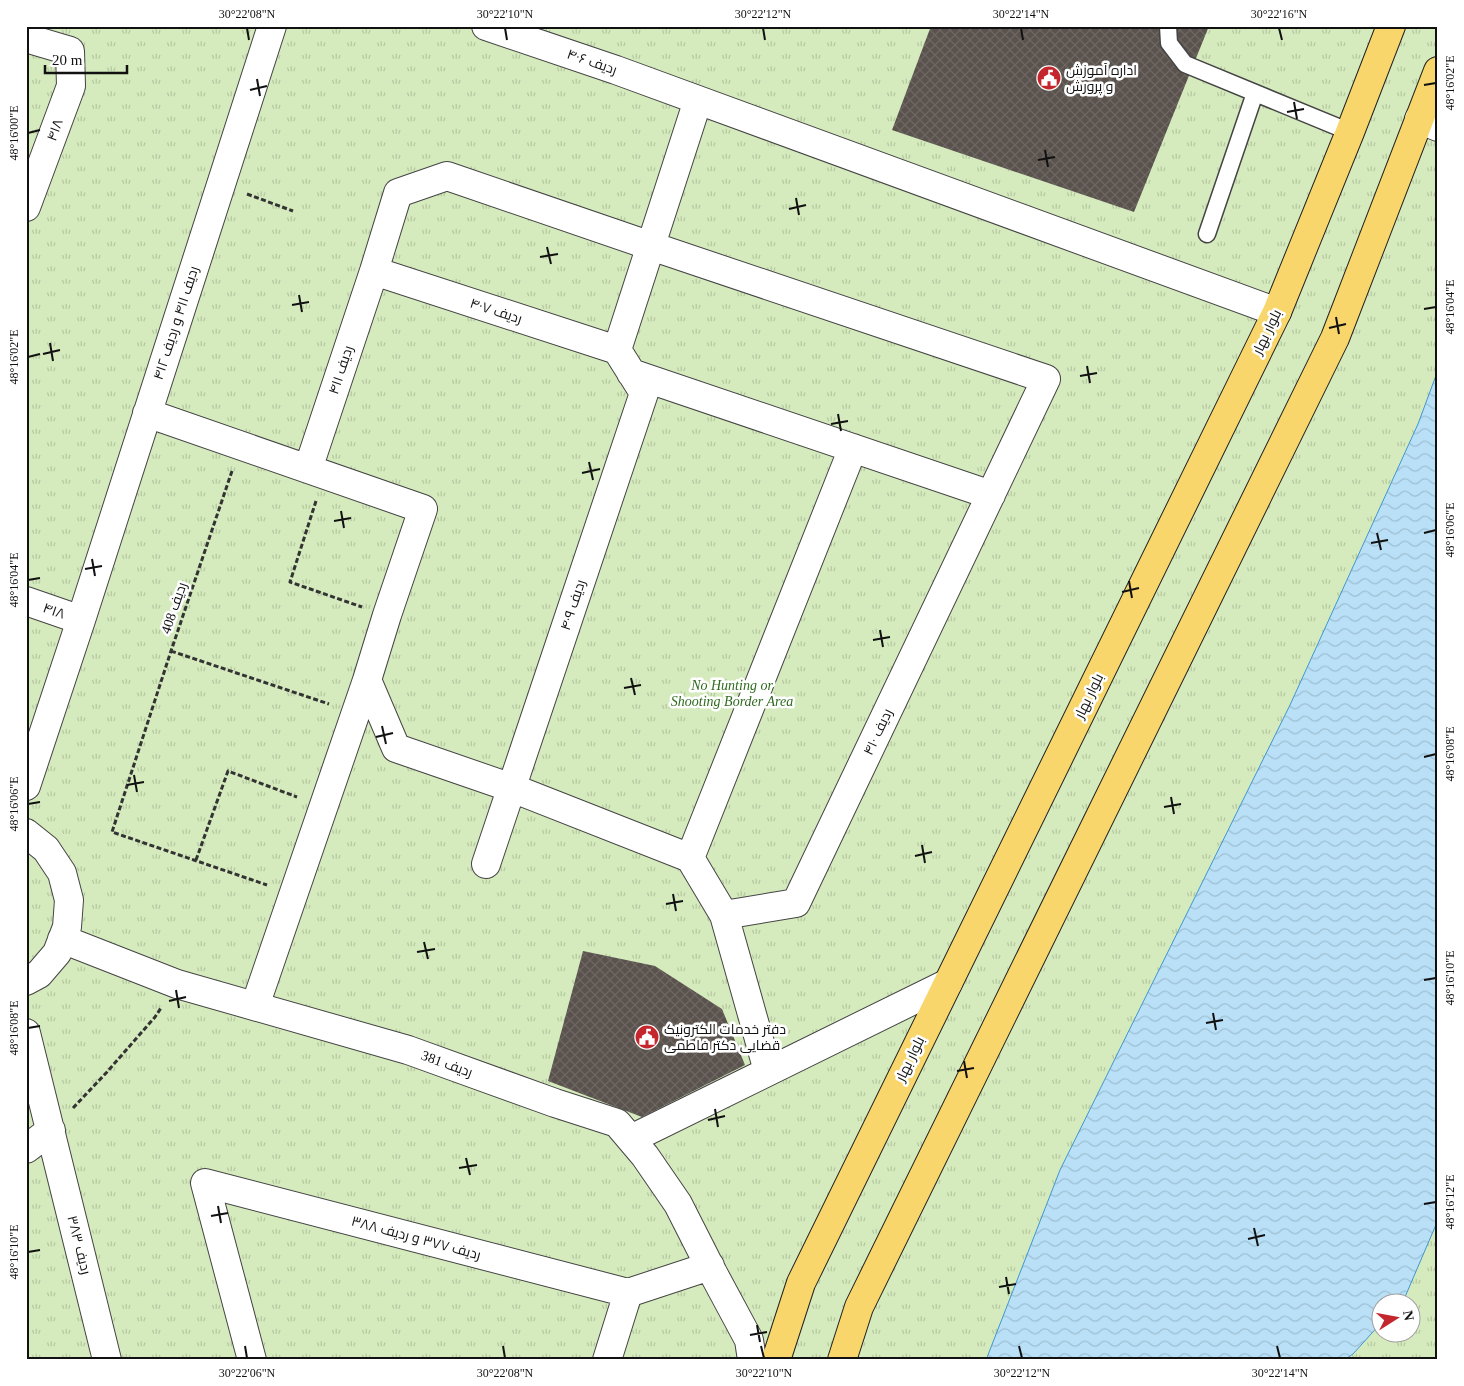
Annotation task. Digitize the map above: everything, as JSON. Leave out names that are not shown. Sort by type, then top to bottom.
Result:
[{"type":"main road","name":"بلوار بهار","points":[[776,1360],[801,1283],[1277,312],[1391,26]]},
{"type":"main road","points":[[842,1360],[859,1307],[1335,338],[1429,123],[1438,71]]},
{"type":"street","name":"ردیف ۴۱۱ و ردیف ۴۱۲","points":[[26,786],[272,26]]},
{"type":"street","name":"ردیف ۴۰۶","points":[[486,26],[616,70],[1277,312]]},
{"type":"street","name":"۴۱۸","points":[[26,38],[70,51],[71,86],[26,207]]},
{"type":"street","points":[[618,350],[698,100]]},
{"type":"street","name":"ردیف ۴۱۱","points":[[316,472],[398,193],[448,176],[651,246]]},
{"type":"street","points":[[631,373],[991,495],[1046,379],[651,246]]},
{"type":"street","name":"ردیف ۴۰۷","points":[[374,271],[618,350]]},
{"type":"street","name":"ردیف ۴۰۹","points":[[486,864],[644,392],[618,350]]},
{"type":"street","points":[[147,413],[423,509],[386,616],[367,680],[255,1006]]},
{"type":"street","points":[[690,858],[852,448]]},
{"type":"street","name":"ردیف ۴۱۰","points":[[724,915],[796,903],[991,495]]},
{"type":"street","name":"۴۱۸","points":[[26,601],[81,620]]},
{"type":"street","points":[[367,680],[396,748],[512,788],[690,858],[724,915],[768,1072]]},
{"type":"street","points":[[26,833],[46,849],[62,873],[69,900],[67,927],[57,953],[38,974],[26,981]]},
{"type":"street","name":"ردیف 381","points":[[62,939],[178,984],[408,1050],[555,1103],[617,1123],[645,1156],[678,1204],[749,1340],[752,1360]]},
{"type":"street","points":[[631,1139],[948,983]]},
{"type":"street","name":"ردیف ۳۸۳","points":[[26,1033],[107,1360]]},
{"type":"street","points":[[26,1150],[51,1130]]},
{"type":"street","name":"ردیف ۳۷۷ و ردیف ۳۸۸","points":[[252,1360],[204,1183],[628,1293]]},
{"type":"street","points":[[607,1360],[628,1293],[710,1266]]},
{"type":"lane","points":[[1168,26],[1169,43],[1185,64],[1350,132]]},
{"type":"lane","points":[[1207,234],[1255,93]]},
{"type":"path","points":[[221,184],[293,210]]},
{"type":"path","name":"ردیف 408","points":[[241,446],[171,651],[355,713]]},
{"type":"path","points":[[316,472],[290,582],[386,616]]},
{"type":"path","points":[[171,651],[112,832],[294,894]]},
{"type":"path","points":[[196,860],[228,771],[323,806]]},
{"type":"path","points":[[51,1130],[107,1072],[143,1031],[178,984]]},
{"type":"green space","name":"No Hunting or Shooting Border Area","points":[[26,26],[1438,26],[1438,1360],[26,1360]]},
{"type":"water","points":[[1438,370],[1438,1220],[1406,1294],[1372,1294],[1372,1333],[1353,1354],[1344,1360],[986,1360],[1060,1170],[1290,705],[1418,424]]},
{"type":"building","name":"اداره آموزش و پرورش","points":[[931,26],[1209,26],[1134,212],[892,130]]},
{"type":"building","name":"دفتر خدمات الکترونیک قضایی دکتر فاطمی","points":[[583,951],[655,966],[722,1009],[745,1065],[642,1117],[548,1081]]},
{"type":"place","name":"اداره آموزش و پرورش","points":[[1049,78]]},
{"type":"place","name":"دفتر خدمات الکترونیک قضایی دکتر فاطمی","points":[[647,1037]]}]
